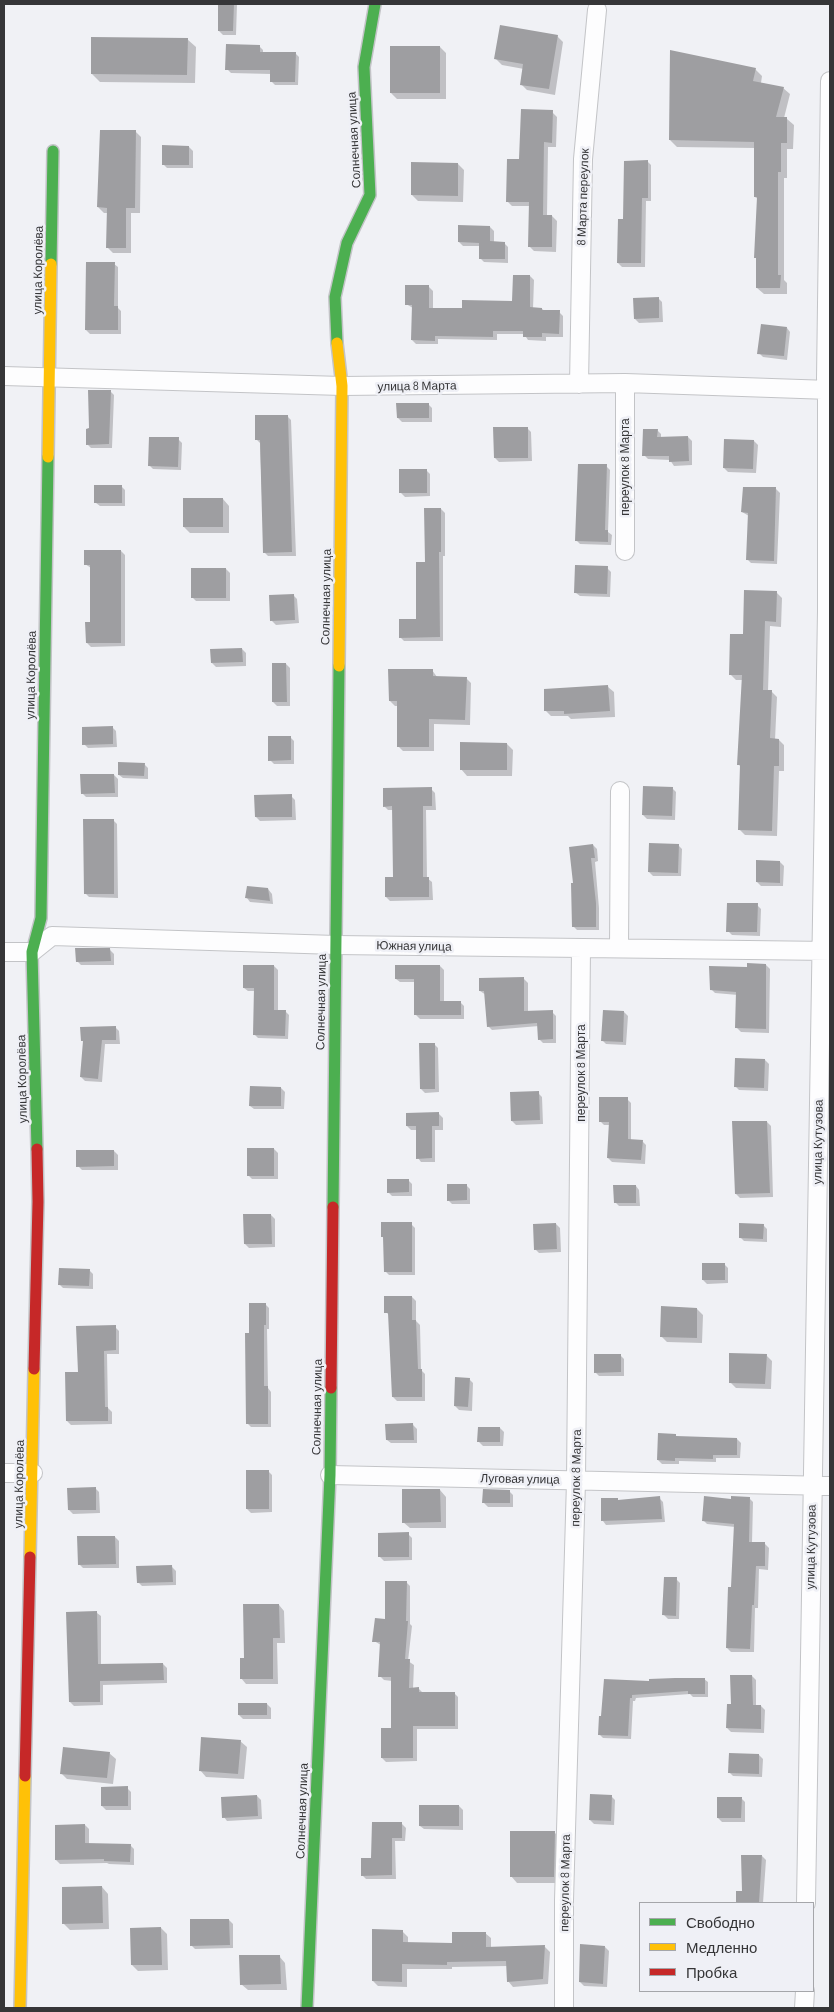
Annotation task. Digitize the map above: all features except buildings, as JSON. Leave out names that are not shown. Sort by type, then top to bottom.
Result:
[{"type":"street","name":"Солнечная улица","points":[[307,2008],[330,1475],[342,386],[335,297],[347,243],[370,195],[364,67],[375,4]]},
{"type":"street","name":"8 Марта переулок","points":[[579,384],[583,159],[598,10]]},
{"type":"street","name":"улица Кутузова","points":[[806,1902],[812,1486],[826,951],[829,390],[826,378],[830,81]]},
{"type":"street","name":"улица Королёва","points":[[20,2008],[38,1202],[32,952],[41,918],[53,151]]},
{"type":"street","name":"улица 8 Марта","points":[[4,376],[342,386],[625,383],[829,390]]},
{"type":"street","name":"переулок 8 Марта","points":[[625,383],[625,551]]},
{"type":"street","points":[[619,948],[620,791]]},
{"type":"street","name":"Южная улица","points":[[32,952],[52,936],[336,945],[826,951]]},
{"type":"street","name":"переулок 8 Марта","points":[[564,2008],[564,1900],[576,1481],[581,948]]},
{"type":"street","points":[[4,952],[32,952]]},
{"type":"street","points":[[4,1473],[33,1473]]},
{"type":"street","name":"Луговая улица","points":[[330,1475],[830,1486]]},
{"type":"street","points":[[804,1992],[804,2008]]},
{"type":"traffic: fast","points":[[337,343],[335,297],[347,243],[370,195],[364,67],[375,4]]},
{"type":"traffic: fast","points":[[51,264],[53,151]]},
{"type":"traffic: fast","points":[[37,1149],[32,952],[41,918],[48,457]]},
{"type":"traffic: fast","points":[[333,1207],[339,666]]},
{"type":"traffic: fast","points":[[307,2008],[330,1475],[331,1388]]},
{"type":"traffic: slow","points":[[48,457],[51,264]]},
{"type":"traffic: slow","points":[[337,343],[342,386],[339,666]]},
{"type":"traffic: slow","points":[[30,1557],[34,1369]]},
{"type":"traffic: slow","points":[[20,2008],[25,1776]]},
{"type":"traffic: jam","points":[[34,1369],[38,1202],[37,1149]]},
{"type":"traffic: jam","points":[[331,1388],[333,1207]]},
{"type":"traffic: jam","points":[[25,1776],[30,1557]]}]
